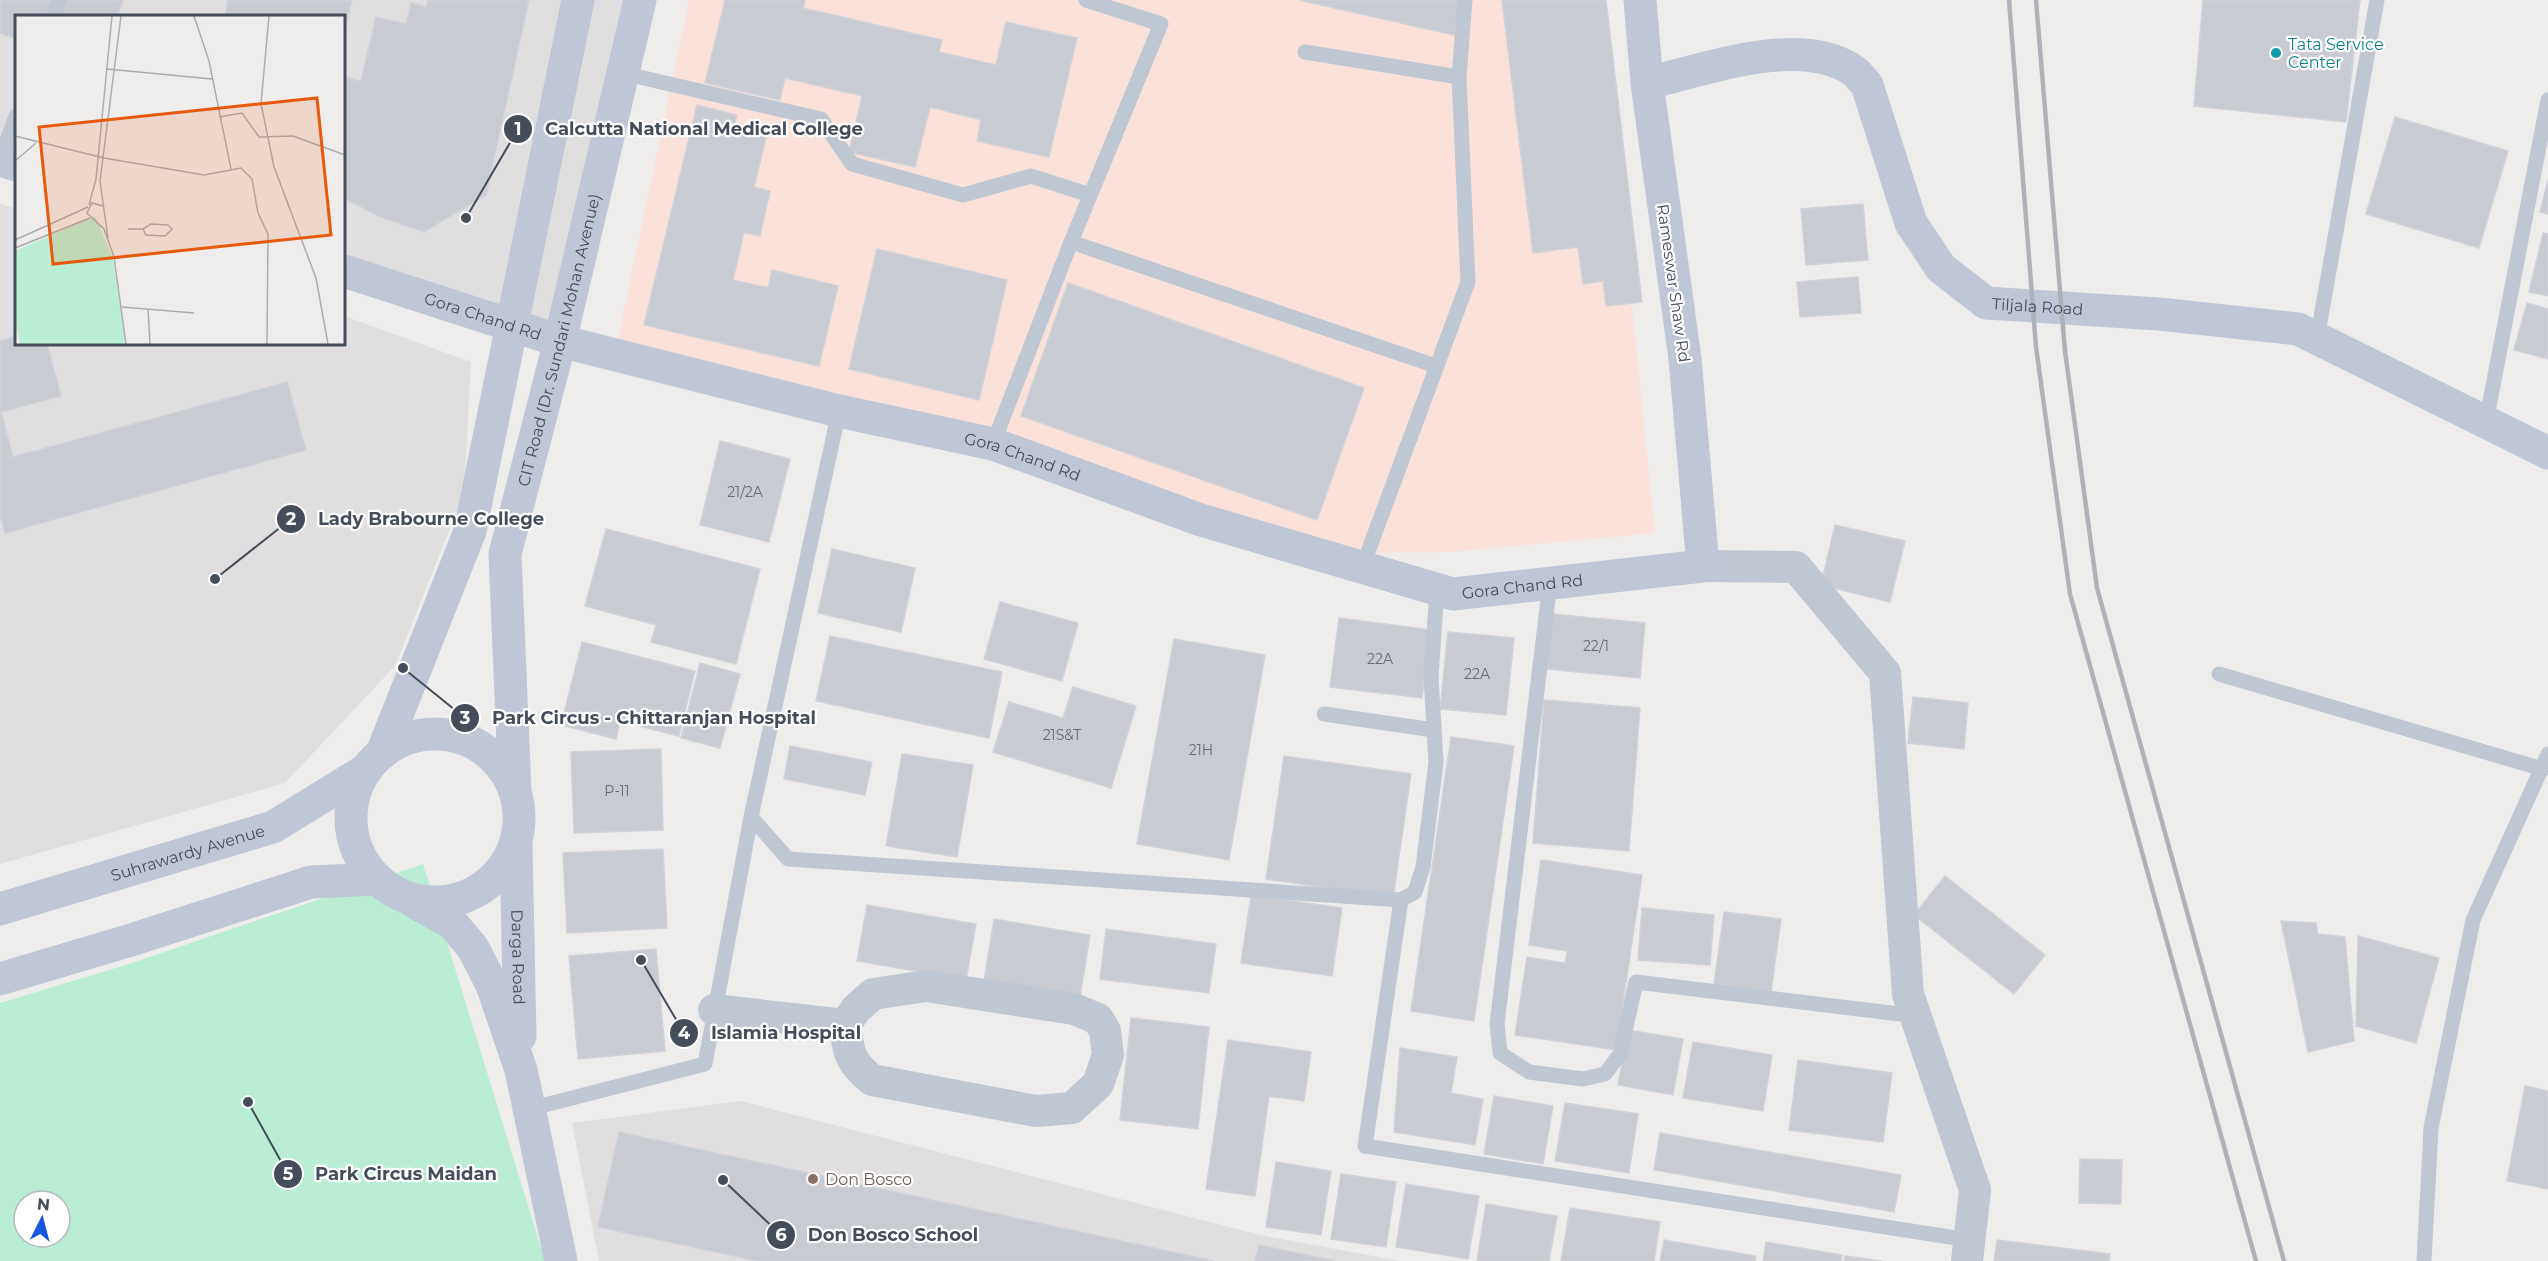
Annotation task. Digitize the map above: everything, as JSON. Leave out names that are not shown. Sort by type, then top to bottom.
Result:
[{"type":"main road","points":[[389,888],[360,857],[351,830],[353,796],[374,761],[470,531],[578,0]]},
{"type":"main road","name":"CIT Road (Dr. Sundari Mohan Avenue)","points":[[515,791],[505,554],[560,341],[640,0]]},
{"type":"main road","name":"Rameswar Shaw Rd","points":[[1640,0],[1647,83],[1685,359],[1703,567]]},
{"type":"main road","name":"Tiljala Road","points":[[1647,83],[1772,55],[1823,57],[1853,69],[1867,85],[1911,223],[1941,268],[1986,303],[2159,314],[2298,329],[2548,453]]},
{"type":"main road","points":[[0,160],[15,165]]},
{"type":"main road","name":"Gora Chand Rd","points":[[345,271],[560,341],[839,411],[993,444],[1201,520],[1453,594],[1703,567]]},
{"type":"main road","points":[[0,979],[311,882],[389,888],[432,902],[461,899],[480,891],[502,871],[516,846],[520,820],[515,791],[507,772],[486,751],[468,741],[439,734],[408,738],[374,761]]},
{"type":"main road","name":"Suhrawardy Avenue","points":[[0,909],[273,827],[374,761]]},
{"type":"main road","name":"Darga Road","points":[[516,846],[521,1070]]},
{"type":"main road","name":"Darga Road","points":[[389,888],[452,923],[472,948],[492,985],[521,1070],[561,1261]]},
{"type":"street","points":[[1703,567],[1796,567],[1885,673],[1908,994],[1975,1190],[1968,1250]]},
{"type":"street","points":[[926,986],[1074,1009],[1098,1019],[1105,1031],[1108,1055],[1098,1084],[1072,1108],[1036,1111],[872,1080],[857,1068],[849,1055],[845,1025],[856,1009],[873,994],[926,986]]},
{"type":"street","points":[[714,1011],[845,1025]]},
{"type":"lane","points":[[53,15],[59,0]]},
{"type":"lane","points":[[993,444],[1071,242],[1161,24],[1086,0]]},
{"type":"lane","points":[[1362,568],[1468,282],[1459,77],[1465,0]]},
{"type":"lane","points":[[2317,339],[2377,0]]},
{"type":"lane","points":[[1305,52],[1459,77]]},
{"type":"lane","points":[[622,73],[821,119],[852,164],[963,195],[1032,176],[1090,195]]},
{"type":"lane","points":[[2486,422],[2548,100]]},
{"type":"lane","points":[[0,160],[15,119]]},
{"type":"lane","points":[[1071,242],[1437,366]]},
{"type":"lane","points":[[529,1109],[705,1064],[751,817],[839,411]]},
{"type":"lane","points":[[1551,583],[1497,1024],[1500,1053],[1529,1072],[1583,1079],[1605,1074],[1620,1054],[1635,982],[1916,1016]]},
{"type":"lane","points":[[751,817],[788,860],[1401,900],[1415,892],[1423,867],[1437,762],[1431,677],[1437,589]]},
{"type":"lane","points":[[2219,674],[2543,769]]},
{"type":"lane","points":[[1324,714],[1434,730]]},
{"type":"lane","points":[[2424,1261],[2432,1128],[2473,920],[2548,754]]},
{"type":"lane","points":[[1401,900],[1365,1146],[1968,1250]]},
{"type":"shaded area","points":[[0,0],[642,0],[560,341],[345,271],[345,15],[15,15],[15,165],[0,160]]},
{"type":"shaded area","points":[[689,0],[1601,0],[1655,533],[1452,552],[1333,553],[618,338]]},
{"type":"shaded area","points":[[0,204],[15,208],[15,345],[345,345],[345,316],[471,362],[464,493],[395,666],[285,783],[0,864]]},
{"type":"shaded area","name":"Don Bosco","points":[[741,1101],[1260,1235],[1400,1261],[599,1261],[572,1123]]},
{"type":"green space","points":[[423,864],[545,1261],[0,1261],[0,1003],[132,963]]},
{"type":"building","points":[[0,0],[123,0],[117,15],[15,15],[15,39],[0,33]]},
{"type":"building","points":[[228,0],[352,0],[345,32],[345,15],[225,15]]},
{"type":"building","points":[[428,0],[529,0],[486,195],[424,232],[378,216],[345,199],[345,77],[361,81],[376,17],[406,24],[411,3],[426,7]]},
{"type":"building","points":[[725,0],[805,0],[803,8],[942,40],[939,52],[996,65],[1006,22],[1077,38],[1049,157],[977,141],[981,120],[930,107],[915,167],[849,152],[862,96],[785,78],[780,100],[705,83]]},
{"type":"building","points":[[1299,0],[1462,0],[1454,35]]},
{"type":"building","points":[[1502,0],[1606,0],[1642,302],[1606,306],[1603,281],[1583,284],[1578,247],[1533,253]]},
{"type":"building","name":"Tata Service Center","points":[[2203,0],[2360,0],[2346,122],[2194,106]]},
{"type":"building","points":[[697,105],[737,115],[735,123],[768,130],[754,187],[770,191],[760,236],[744,232],[733,280],[768,288],[772,270],[838,286],[819,366],[644,325]]},
{"type":"building","points":[[2395,117],[2508,151],[2479,248],[2366,214]]},
{"type":"building","points":[[2548,180],[2548,214],[2540,212]]},
{"type":"building","points":[[1863,204],[1868,260],[1806,265],[1801,209]]},
{"type":"building","points":[[2543,233],[2548,234],[2548,296],[2529,292]]},
{"type":"building","points":[[877,249],[1007,280],[979,400],[849,369]]},
{"type":"building","points":[[1858,277],[1861,313],[1800,317],[1797,282]]},
{"type":"building","points":[[1068,283],[1364,388],[1317,520],[1021,416]]},
{"type":"building","points":[[2527,303],[2548,309],[2548,359],[2514,350]]},
{"type":"building","points":[[15,336],[15,345],[47,345],[61,396],[1,412],[13,457],[287,382],[306,450],[5,533],[0,515],[0,341]]},
{"type":"building","points":[[720,441],[790,459],[769,542],[700,525]]},
{"type":"building","points":[[1835,525],[1905,541],[1890,602],[1821,585]]},
{"type":"building","points":[[606,529],[760,569],[736,664],[651,642],[656,625],[585,606]]},
{"type":"building","points":[[832,549],[915,568],[901,632],[818,613]]},
{"type":"building","points":[[1000,602],[1078,623],[1062,681],[984,659]]},
{"type":"building","points":[[1552,614],[1645,623],[1640,678],[1546,669]]},
{"type":"building","points":[[1339,618],[1431,630],[1422,698],[1330,687]]},
{"type":"building","points":[[1448,632],[1514,638],[1506,715],[1440,709]]},
{"type":"building","points":[[830,636],[1002,672],[989,738],[816,701]]},
{"type":"building","points":[[1174,639],[1265,655],[1229,860],[1137,844]]},
{"type":"building","points":[[582,642],[695,671],[679,736],[620,721],[616,739],[561,725]]},
{"type":"building","points":[[700,663],[740,674],[720,748],[681,738]]},
{"type":"building","points":[[1073,687],[1136,706],[1111,788],[993,752],[1009,702],[1063,718]]},
{"type":"building","points":[[1913,697],[1968,703],[1964,749],[1908,743]]},
{"type":"building","points":[[1544,700],[1640,708],[1629,851],[1533,843]]},
{"type":"building","points":[[1451,737],[1514,746],[1474,1021],[1411,1011]]},
{"type":"building","points":[[790,746],[872,762],[865,795],[784,779]]},
{"type":"building","points":[[661,749],[663,830],[574,833],[571,752]]},
{"type":"building","points":[[902,754],[973,765],[957,857],[886,846]]},
{"type":"building","points":[[1284,756],[1411,774],[1393,898],[1266,879]]},
{"type":"building","points":[[663,849],[667,928],[567,933],[563,853]]},
{"type":"building","points":[[1541,860],[1642,875],[1616,1050],[1515,1035],[1527,957],[1565,963],[1567,951],[1529,945]]},
{"type":"building","points":[[1945,876],[2045,955],[2014,994],[1914,915]]},
{"type":"building","points":[[1251,895],[1342,908],[1332,976],[1241,963]]},
{"type":"building","points":[[867,905],[976,924],[966,980],[857,961]]},
{"type":"building","points":[[1642,908],[1714,915],[1710,965],[1638,960]]},
{"type":"building","points":[[1724,912],[1781,919],[1771,992],[1714,984]]},
{"type":"building","points":[[994,919],[1090,935],[1080,997],[984,981]]},
{"type":"building","points":[[2281,921],[2316,923],[2318,934],[2345,937],[2354,1041],[2308,1052]]},
{"type":"building","points":[[1106,929],[1216,944],[1209,993],[1100,979]]},
{"type":"building","points":[[2358,936],[2439,958],[2416,1043],[2356,1026]]},
{"type":"building","points":[[656,949],[665,1051],[578,1059],[569,956]]},
{"type":"building","points":[[1131,1018],[1209,1027],[1198,1129],[1120,1120]]},
{"type":"building","points":[[1628,1030],[1683,1039],[1673,1095],[1618,1085]]},
{"type":"building","points":[[1228,1040],[1311,1052],[1304,1101],[1269,1096],[1255,1196],[1206,1189]]},
{"type":"building","points":[[1693,1042],[1772,1055],[1763,1111],[1683,1098]]},
{"type":"building","points":[[1400,1048],[1457,1057],[1451,1093],[1483,1099],[1475,1145],[1394,1132]]},
{"type":"building","points":[[1798,1060],[1892,1073],[1883,1142],[1789,1130]]},
{"type":"building","points":[[2525,1086],[2548,1091],[2548,1189],[2507,1181]]},
{"type":"building","points":[[1494,1096],[1553,1106],[1543,1164],[1484,1154]]},
{"type":"building","points":[[1565,1103],[1638,1114],[1629,1173],[1555,1161]]},
{"type":"building","points":[[619,1132],[1214,1261],[758,1261],[598,1227]]},
{"type":"building","points":[[1660,1133],[1901,1175],[1894,1212],[1654,1170]]},
{"type":"building","points":[[2080,1159],[2122,1160],[2121,1204],[2079,1203]]},
{"type":"building","points":[[1276,1162],[1331,1171],[1321,1235],[1266,1227]]},
{"type":"building","points":[[1341,1174],[1396,1182],[1386,1247],[1331,1239]]},
{"type":"building","points":[[1406,1184],[1479,1196],[1468,1259],[1396,1247]]},
{"type":"building","points":[[1486,1204],[1557,1216],[1549,1261],[1477,1261]]},
{"type":"building","points":[[1570,1208],[1660,1222],[1654,1261],[1561,1261]]},
{"type":"building","points":[[1664,1240],[1756,1256],[1755,1261],[1660,1261]]},
{"type":"building","points":[[1997,1240],[2110,1254],[2109,1261],[1994,1261]]},
{"type":"building","points":[[1766,1242],[1842,1255],[1841,1261],[1763,1261]]},
{"type":"building","points":[[1259,1245],[1335,1261],[1255,1261]]},
{"type":"building","points":[[1845,1256],[1882,1261],[1844,1261]]},
{"type":"railway","points":[[2009,0],[2036,347],[2070,594],[2256,1261]]},
{"type":"railway","points":[[2036,0],[2065,351],[2097,588],[2284,1261]]},
{"type":"place","name":"Tata Service Center","points":[[2276,53]]},
{"type":"place","name":"Calcutta National Medical College","points":[[466,218]]},
{"type":"place","name":"Lady Brabourne College","points":[[215,579]]},
{"type":"place","name":"Park Circus - Chittaranjan Hospital","points":[[403,668]]},
{"type":"place","name":"Islamia Hospital","points":[[641,960]]},
{"type":"place","name":"Park Circus Maidan","points":[[248,1102]]},
{"type":"place","name":"Don Bosco","points":[[813,1179]]},
{"type":"place","name":"Don Bosco School","points":[[723,1180]]}]
